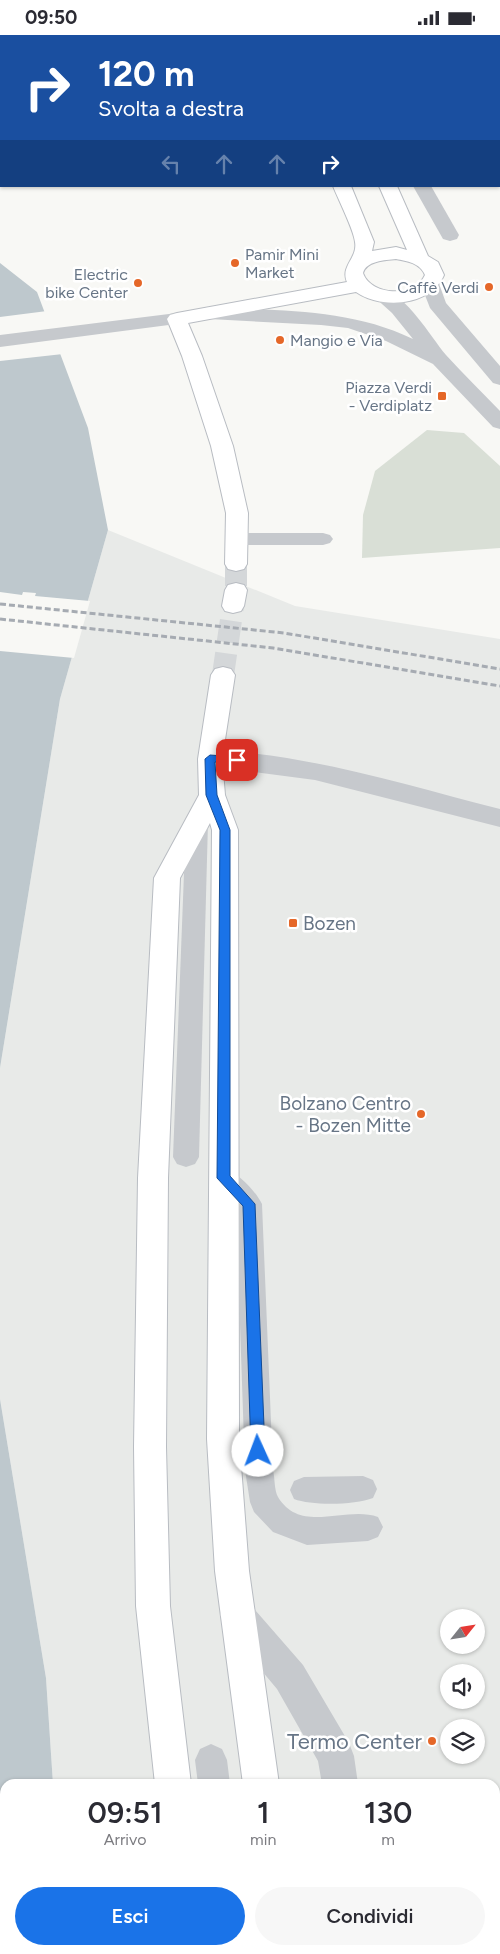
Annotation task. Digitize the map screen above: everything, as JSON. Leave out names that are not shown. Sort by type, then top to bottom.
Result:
[{"type":"main road","points":[[342,187],[365,242],[361,261]]},
{"type":"main road","points":[[388,187],[420,259],[434,271],[435,278],[432,285],[423,291],[411,295],[382,295],[369,291],[360,285],[354,277],[355,268],[361,261],[371,256],[396,253],[420,259]]},
{"type":"main road","points":[[236,564],[237,513],[222,446],[192,356],[177,319],[360,285]]},
{"type":"main road","points":[[223,675],[210,759],[212,795],[225,830],[223,1439],[237,1615],[260,1779]]},
{"type":"main road","points":[[172,1779],[154,1606],[150,1447],[153,1178],[167,878],[212,795]]},
{"type":"street","points":[[423,187],[450,235]]},
{"type":"street","points":[[432,285],[437,304],[500,379]]},
{"type":"street","points":[[382,295],[399,309],[440,360],[500,423]]},
{"type":"street","points":[[209,313],[322,319],[351,323],[393,337],[440,360]]},
{"type":"street","points":[[0,341],[177,319]]},
{"type":"street","points":[[210,759],[237,760],[315,771],[500,818]]},
{"type":"street","points":[[237,1615],[290,1677],[336,1756],[339,1779]]},
{"type":"lane","points":[[237,539],[323,539]]},
{"type":"lane","points":[[186,1157],[197,823]]},
{"type":"lane","points":[[224,1178],[249,1204],[258,1470],[264,1502],[283,1522],[307,1531],[368,1527]]},
{"type":"lane","points":[[304,1491],[363,1489]]},
{"type":"shaded area","points":[[0,263],[37,292],[88,428],[108,530],[60,699],[0,1068]]},
{"type":"shaded area","points":[[427,430],[464,433],[500,466],[500,548],[362,558],[363,515],[375,471]]},
{"type":"shaded area","points":[[108,530],[295,606],[500,639],[500,1779],[53,1779],[46,1678],[0,1399],[0,1068],[60,699]]},
{"type":"shaded area","points":[[0,1399],[46,1678],[53,1779],[0,1779]]},
{"type":"pier","points":[[47,311],[63,354],[0,361],[0,317]]},
{"type":"pier","points":[[0,592],[22,595],[23,592],[36,593],[35,596],[90,601],[74,658],[0,651]]},
{"type":"tunnel","points":[[236,564],[236,590]]},
{"type":"tunnel","points":[[223,675],[233,606]]},
{"type":"railway","points":[[0,604],[284,633],[500,669]]},
{"type":"railway","points":[[0,619],[273,648],[500,686]]},
{"type":"place","name":"Pamir Mini Market","points":[[235,263]]},
{"type":"place","name":"Electric bike Center","points":[[138,283]]},
{"type":"place","name":"Caffè Verdi","points":[[489,287]]},
{"type":"place","name":"Mangio e Via","points":[[280,340]]},
{"type":"place","name":"Piazza Verdi - Verdiplatz","points":[[442,396]]},
{"type":"place","name":"Bozen","points":[[293,923]]},
{"type":"place","name":"Bolzano Centro - Bozen Mitte","points":[[421,1114]]},
{"type":"place","name":"Termo Center","points":[[432,1741]]},
{"type":"route","points":[[237,760],[210,759],[212,795],[225,830],[224,1178],[249,1204],[258,1451]]}]
